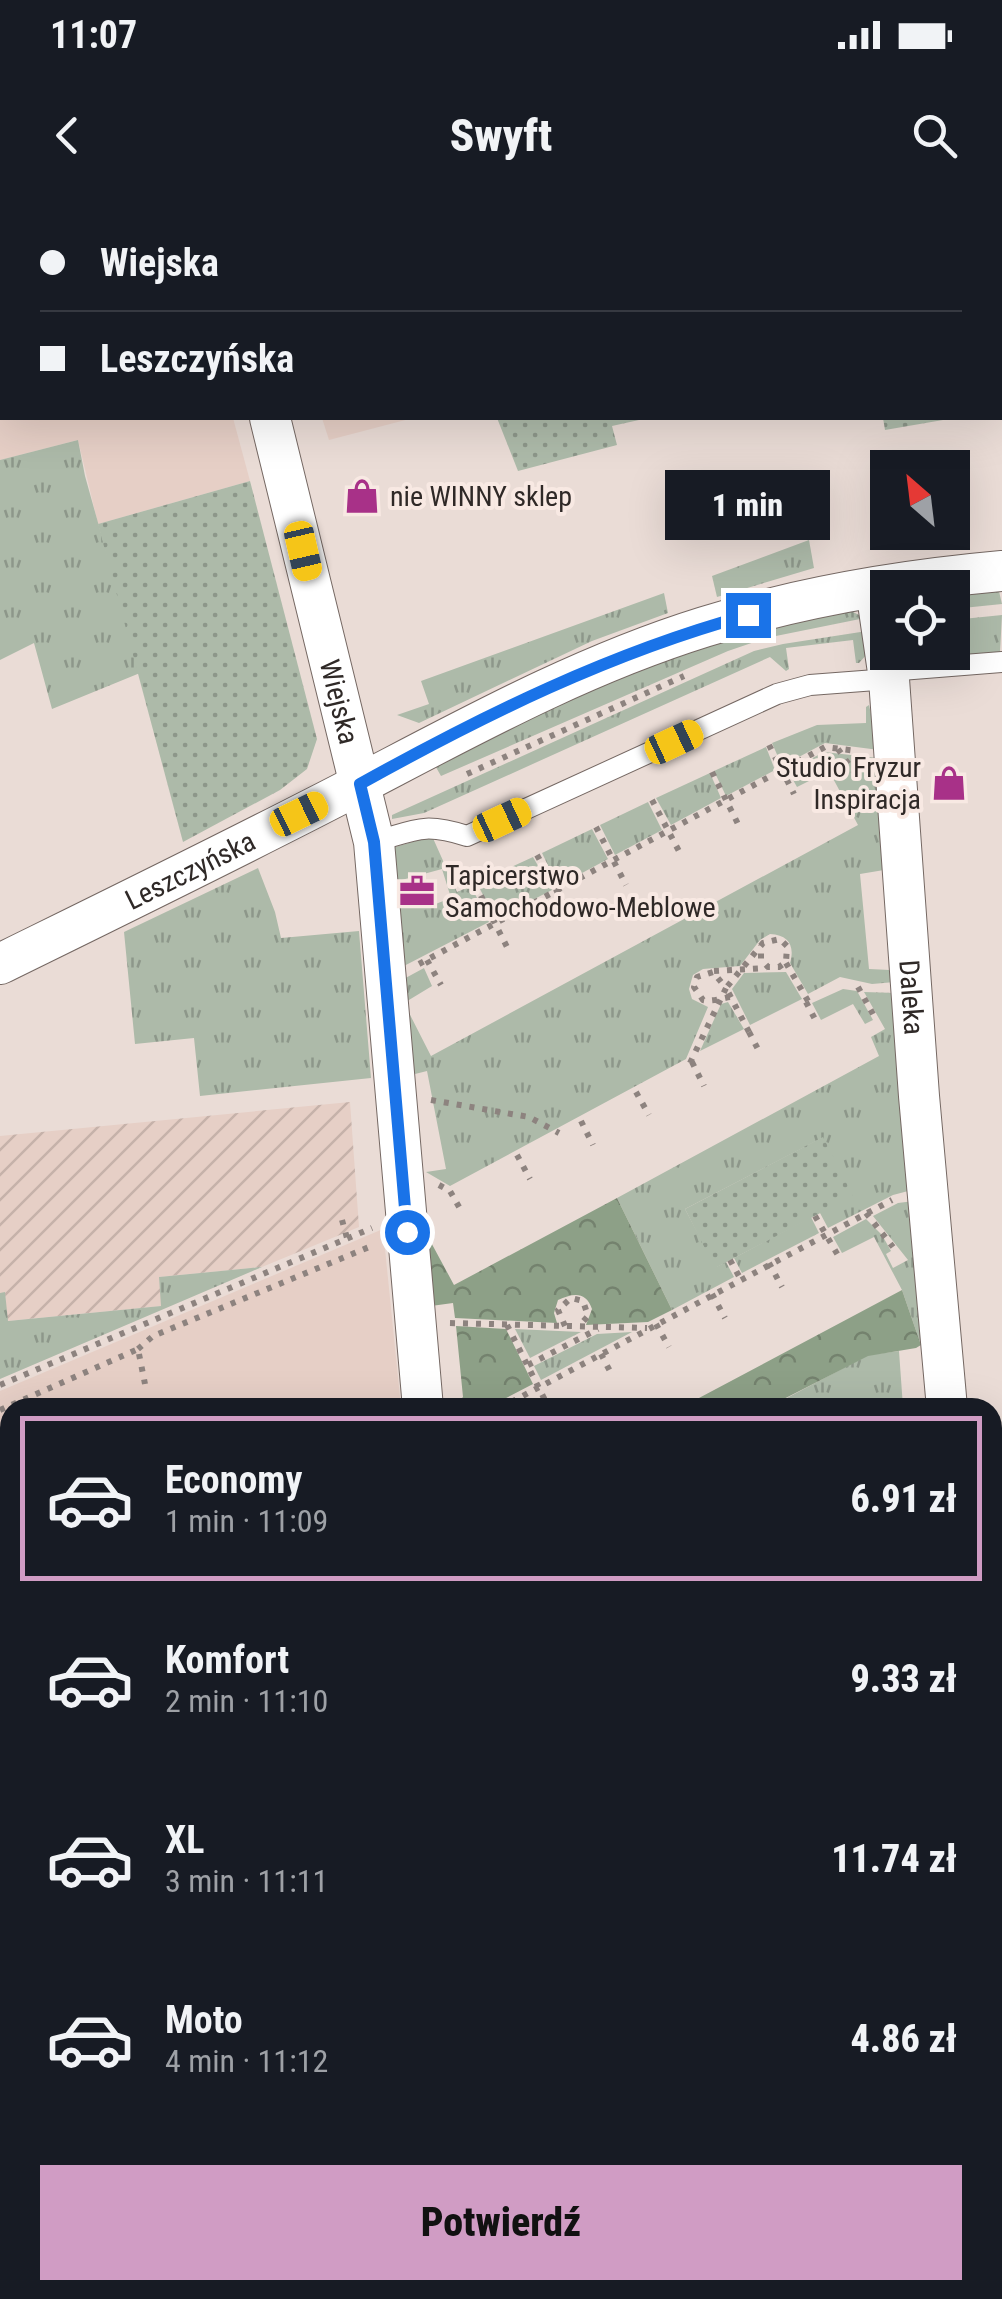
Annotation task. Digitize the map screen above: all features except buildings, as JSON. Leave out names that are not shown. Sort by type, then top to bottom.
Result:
[{"type":"street","name":"Wiejska","points":[[270,420],[374,842],[422,1398]]},
{"type":"street","name":"Leszczyńska","points":[[970,576],[1002,571]]},
{"type":"street","name":"Leszczyńska","points":[[0,964],[517,701],[613,659],[748,615],[870,590]]},
{"type":"street","name":"Daleka","points":[[887,670],[946,1398]]},
{"type":"lane","points":[[374,842],[414,828],[439,827],[468,836],[777,694],[810,684],[1002,662]]},
{"type":"path","points":[[454,780],[698,670]]},
{"type":"path","points":[[770,745],[794,794]]},
{"type":"path","points":[[412,968],[825,747],[894,755]]},
{"type":"path","points":[[712,772],[738,824]]},
{"type":"path","points":[[652,800],[682,855]]},
{"type":"path","points":[[596,827],[626,885]]},
{"type":"path","points":[[537,855],[570,915]]},
{"type":"path","points":[[475,884],[508,948]]},
{"type":"path","points":[[704,1086],[691,1063],[726,988],[768,940],[780,939],[789,951],[786,962],[818,1025]]},
{"type":"path","points":[[761,945],[761,959],[774,967]]},
{"type":"path","points":[[427,960],[441,985]]},
{"type":"path","points":[[732,997],[708,1001],[696,993],[694,982],[708,972],[774,967],[786,962]]},
{"type":"path","points":[[708,972],[718,974],[761,1055]]},
{"type":"path","points":[[858,987],[876,1019]]},
{"type":"path","points":[[636,1092],[649,1115]]},
{"type":"path","points":[[426,1099],[530,1117],[560,1133]]},
{"type":"path","points":[[580,1122],[593,1145]]},
{"type":"path","points":[[517,1155],[530,1178]]},
{"type":"path","points":[[519,1398],[896,1198],[928,1194]]},
{"type":"path","points":[[866,1213],[896,1252],[902,1249]]},
{"type":"path","points":[[815,1216],[839,1257]]},
{"type":"path","points":[[342,1220],[347,1238]]},
{"type":"path","points":[[0,1385],[347,1238],[406,1223]]},
{"type":"path","points":[[27,1398],[138,1349],[152,1336],[406,1223]]},
{"type":"path","points":[[730,1260],[740,1278]]},
{"type":"path","points":[[769,1263],[782,1288]]},
{"type":"path","points":[[712,1294],[725,1318]]},
{"type":"path","points":[[565,1327],[558,1310],[571,1298],[583,1301],[588,1311],[585,1321],[576,1327]]},
{"type":"path","points":[[448,1323],[648,1328]]},
{"type":"path","points":[[656,1324],[669,1347]]},
{"type":"path","points":[[508,1325],[544,1398]]},
{"type":"path","points":[[528,1365],[600,1328]]},
{"type":"path","points":[[138,1349],[145,1384]]},
{"type":"path","points":[[602,1354],[612,1377]]},
{"type":"shaded area","points":[[0,420],[234,420],[250,481],[98,524],[78,440],[0,460]]},
{"type":"shaded area","points":[[323,420],[405,420],[329,440]]},
{"type":"shaded area","points":[[350,1102],[359,1227],[262,1267],[159,1277],[162,1306],[7,1321],[5,1293],[0,1293],[0,1136]]},
{"type":"shaded area","points":[[383,1229],[400,1398],[0,1398],[0,1391]]},
{"type":"green space","points":[[498,420],[639,420],[612,426],[617,445],[518,471]]},
{"type":"green space","points":[[883,420],[943,420],[885,430]]},
{"type":"green space","points":[[78,440],[140,673],[52,709],[34,643],[0,660],[0,460]]},
{"type":"green space","points":[[250,481],[317,739],[307,769],[280,790],[183,842],[98,524]]},
{"type":"green space","points":[[809,540],[814,568],[717,597],[712,576]]},
{"type":"green space","points":[[998,587],[1002,604],[970,607],[970,590]]},
{"type":"green space","points":[[664,593],[668,613],[592,641],[419,723],[397,715],[429,704],[421,681]]},
{"type":"green space","points":[[847,609],[865,618],[766,638],[728,651],[441,776],[433,762],[537,710],[736,634]]},
{"type":"green space","points":[[1002,615],[1000,652],[970,655],[970,618]]},
{"type":"green space","points":[[867,631],[868,653],[859,663],[853,640],[786,648],[786,671],[770,657],[424,813],[392,819],[392,815],[754,651]]},
{"type":"green space","points":[[869,705],[879,750],[825,743],[782,766],[772,743],[817,725],[866,723]]},
{"type":"green space","points":[[766,747],[775,770],[726,796],[714,771]]},
{"type":"green space","points":[[824,752],[878,758],[884,870],[860,874],[869,969],[890,970],[895,982],[872,984],[840,977],[808,994],[790,963],[789,942],[770,934],[760,940],[740,966],[703,969],[693,975],[689,989],[692,999],[708,1007],[686,1059],[450,1186],[426,1172],[446,1169],[427,1071],[411,1075],[400,981],[424,968],[432,986],[404,1003],[431,1056],[858,825],[829,771],[797,787],[788,771]]},
{"type":"green space","points":[[710,773],[721,798],[671,825],[656,798]]},
{"type":"green space","points":[[648,802],[662,830],[615,855],[600,825]]},
{"type":"green space","points":[[592,829],[608,859],[558,886],[542,853]]},
{"type":"green space","points":[[432,836],[457,892],[471,886],[489,922],[402,967],[396,909],[430,899],[433,905],[451,898],[442,869],[398,881],[393,876],[392,848]]},
{"type":"green space","points":[[533,857],[552,890],[495,919],[477,883]]},
{"type":"green space","points":[[258,868],[281,938],[359,931],[371,1078],[200,1096],[194,1038],[135,1044],[124,932]]},
{"type":"green space","points":[[786,972],[802,999],[750,1025],[732,989],[744,973]]},
{"type":"green space","points":[[843,989],[857,991],[873,1020],[865,1024],[853,1004],[821,1020],[812,1003]]},
{"type":"green space","points":[[864,992],[896,993],[912,1190],[893,1195],[828,1228],[820,1213],[822,1138],[685,1209],[716,1267],[726,1262],[734,1277],[672,1310],[617,1198],[879,1056],[871,1037],[885,1029]]},
{"type":"green space","points":[[728,1002],[744,1029],[700,1051],[721,1004]]},
{"type":"green space","points":[[823,1137],[853,1196],[715,1268],[685,1209]]},
{"type":"green space","points":[[617,1198],[672,1310],[648,1322],[586,1325],[592,1309],[578,1295],[558,1300],[554,1313],[557,1323],[455,1318],[453,1303],[431,1306],[427,1235],[454,1285]]},
{"type":"green space","points":[[914,1201],[921,1345],[902,1290],[874,1237],[842,1253],[833,1237],[866,1219],[891,1251],[886,1254],[893,1268],[908,1260],[873,1216],[898,1203]]},
{"type":"green space","points":[[811,1217],[819,1233],[742,1273],[734,1258]]},
{"type":"green space","points":[[262,1267],[0,1379],[0,1293],[5,1292],[8,1321],[161,1306],[159,1277]]},
{"type":"green space","points":[[902,1290],[921,1345],[916,1348],[868,1356],[786,1398],[699,1398]]},
{"type":"green space","points":[[456,1326],[506,1329],[533,1384],[506,1398],[463,1397]]},
{"type":"green space","points":[[515,1329],[581,1332],[530,1358]]},
{"type":"green space","points":[[632,1332],[541,1380],[534,1366],[597,1334]]},
{"type":"green space","points":[[899,1351],[902,1398],[787,1398],[868,1355]]},
{"type":"place","name":"nie WINNY sklep","points":[[362,496]]},
{"type":"place","name":"Studio Fryzur Inspiracja","points":[[949,783]]},
{"type":"place","name":"Tapicerstwo Samochodowo-Meblowe","points":[[417,891]]},
{"type":"route","points":[[407,1232],[374,842],[360,784],[553,684],[666,640],[748,615]]}]
